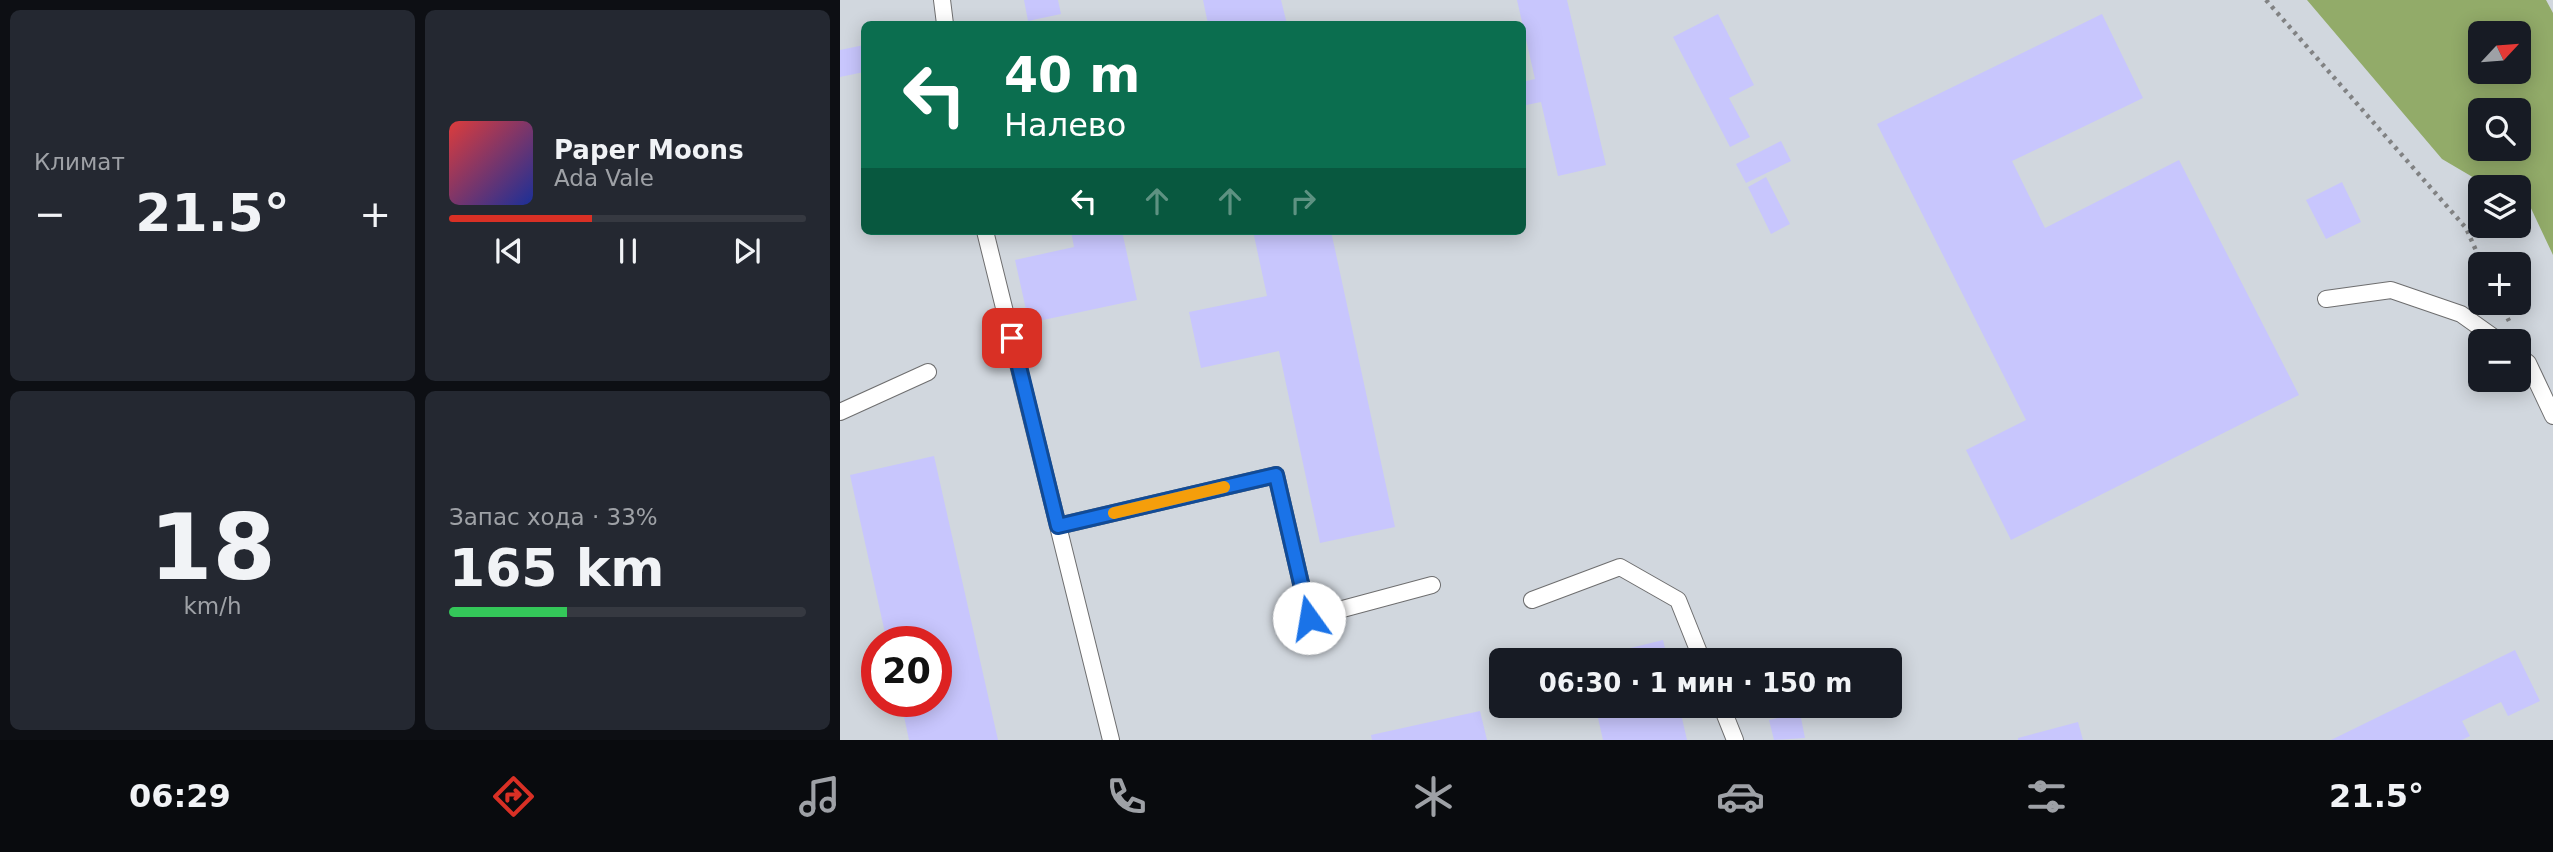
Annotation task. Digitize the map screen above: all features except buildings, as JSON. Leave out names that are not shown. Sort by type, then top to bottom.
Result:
[{"type":"lane","points":[[942,0],[945,21]]},
{"type":"lane","points":[[986,235],[1111,740]]},
{"type":"lane","points":[[2326,299],[2390,290],[2461,313],[2483,329]]},
{"type":"lane","points":[[2531,369],[2553,416]]},
{"type":"lane","points":[[840,412],[929,372]]},
{"type":"lane","points":[[1058,526],[1276,475],[1309,618],[1432,585]]},
{"type":"lane","points":[[1532,600],[1620,568],[1678,600],[1697,648]]},
{"type":"lane","points":[[1726,718],[1735,740]]},
{"type":"path","points":[[2266,0],[2466,228],[2477,252]]},
{"type":"shaded area","points":[[840,0],[2553,0],[2553,740],[840,740]]},
{"type":"green space","points":[[2307,0],[2546,0],[2553,13],[2553,255],[2531,208],[2531,175],[2469,175],[2442,159]]},
{"type":"slow traffic","points":[[1114,513],[1224,487]]},
{"type":"route","points":[[1012,338],[1058,526],[1276,475],[1309,618]]}]
